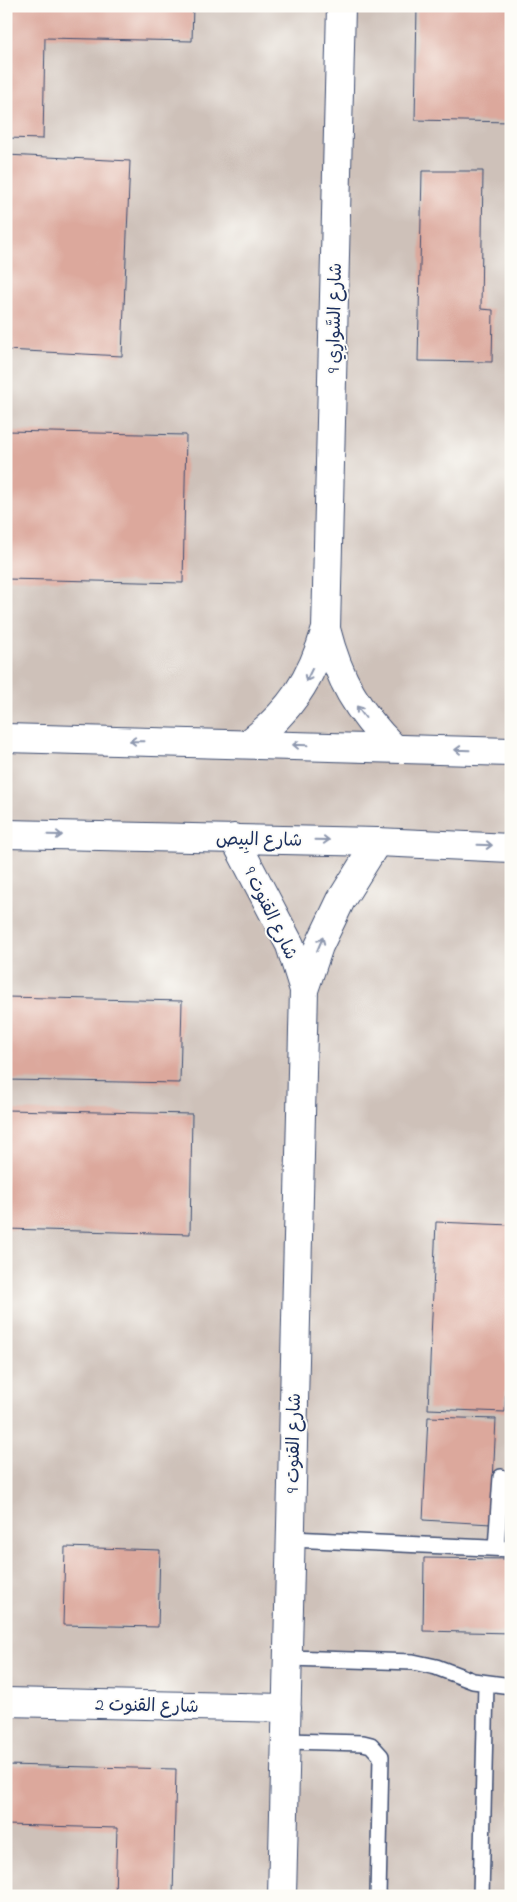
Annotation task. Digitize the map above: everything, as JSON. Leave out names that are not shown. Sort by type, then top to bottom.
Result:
[{"type":"street","name":"شارع السَّوارِي 9","points":[[248,744],[290,706],[318,657],[326,630],[341,6]]},
{"type":"street","name":"شارع السَّوارِي 9","points":[[326,630],[340,674],[357,707],[394,748]]},
{"type":"street","points":[[6,738],[511,752]]},
{"type":"street","name":"شارع البِيص","points":[[6,834],[234,838],[511,848]]},
{"type":"street","name":"شارع القنوت 9","points":[[234,838],[290,945],[304,990]]},
{"type":"street","name":"شارع القنوت 9","points":[[282,1896],[304,990],[319,946],[341,900],[377,842]]},
{"type":"street","name":"شارع القنوت 2","points":[[6,1702],[287,1708]]},
{"type":"lane","points":[[291,1539],[503,1548],[501,1477]]},
{"type":"lane","points":[[289,1658],[413,1662],[486,1684],[511,1686]]},
{"type":"lane","points":[[481,1896],[486,1684]]},
{"type":"lane","points":[[286,1741],[364,1743],[371,1745],[382,1756],[378,1896]]},
{"type":"shaded area","points":[[6,6],[511,6],[511,1896],[6,1896]]},
{"type":"building","points":[[6,6],[193,6],[192,41],[45,38],[43,139],[6,138]]},
{"type":"building","points":[[417,6],[511,6],[511,122],[415,120]]},
{"type":"building","points":[[6,155],[130,161],[122,356],[6,350]]},
{"type":"building","points":[[422,171],[483,171],[481,309],[493,310],[492,362],[418,361]]},
{"type":"building","points":[[6,431],[186,435],[183,583],[6,579]]},
{"type":"building","points":[[6,997],[182,1001],[180,1083],[6,1080]]},
{"type":"building","points":[[6,1110],[192,1114],[190,1234],[6,1229]]},
{"type":"building","points":[[436,1222],[511,1225],[505,1412],[428,1409]]},
{"type":"building","points":[[428,1417],[496,1419],[491,1524],[423,1520]]},
{"type":"building","points":[[65,1547],[160,1550],[158,1627],[63,1625]]},
{"type":"building","points":[[424,1558],[511,1559],[511,1633],[423,1631]]},
{"type":"building","points":[[6,1765],[176,1769],[173,1896],[115,1896],[117,1828],[6,1825]]}]
